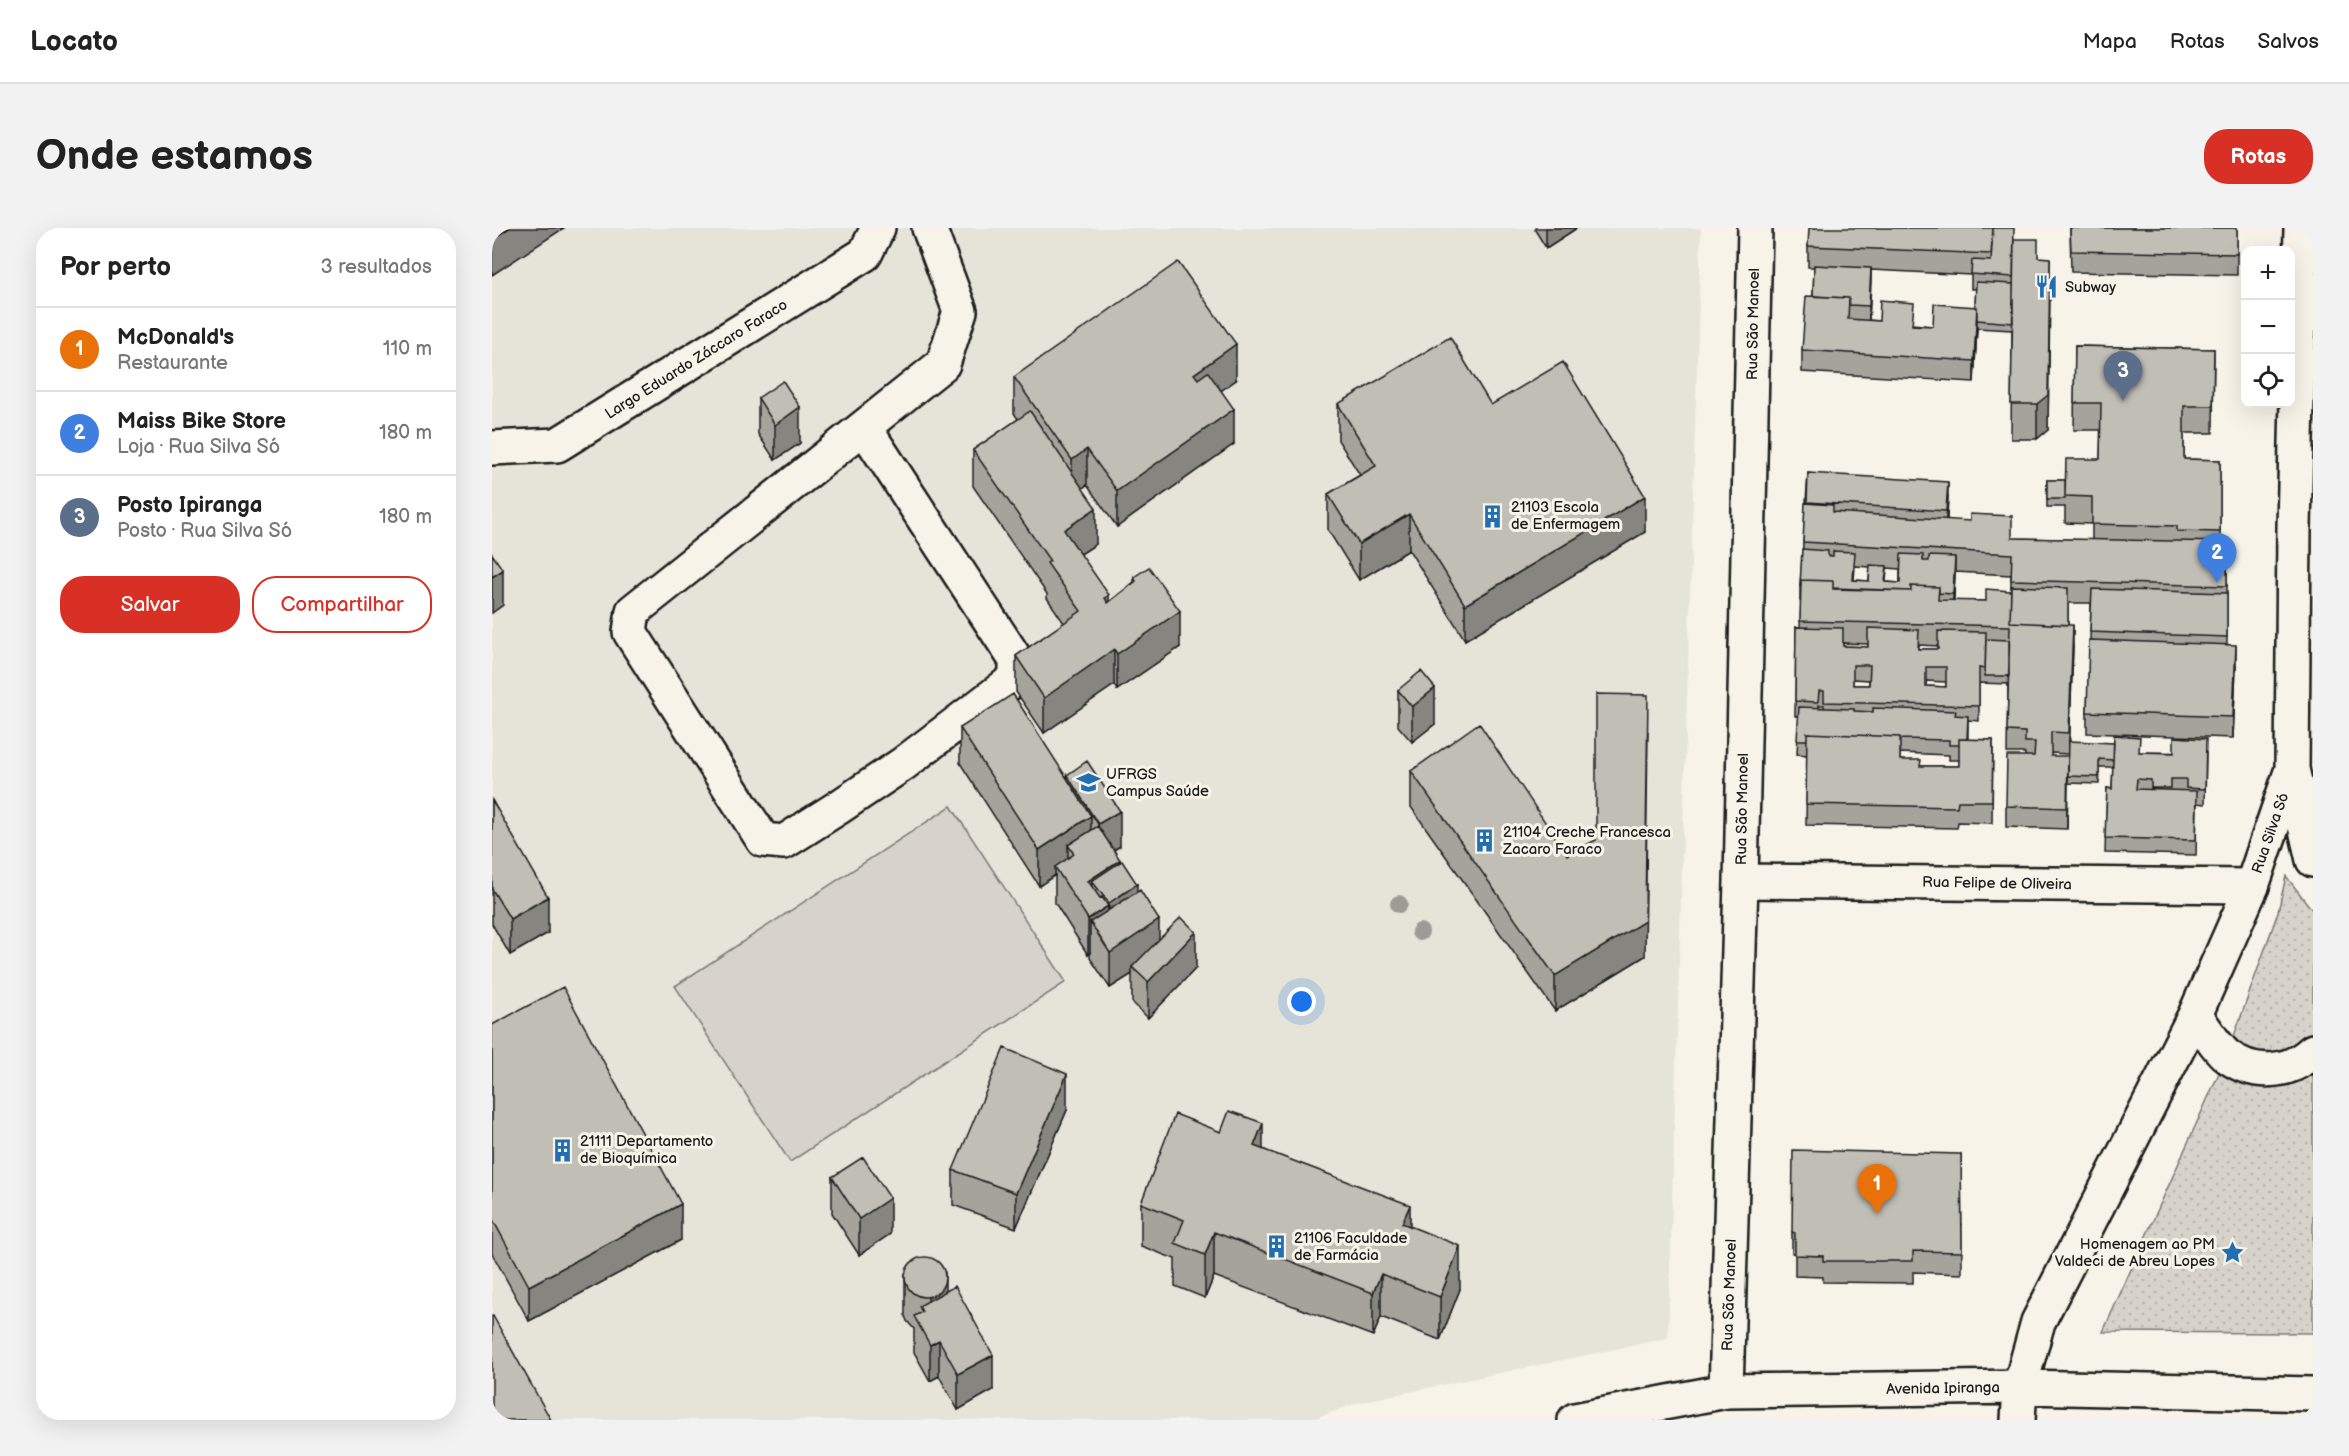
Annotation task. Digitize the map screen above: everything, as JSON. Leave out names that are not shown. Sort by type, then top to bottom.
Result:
[{"type":"main road","name":"Largo Eduardo Záccaro Faraco","points":[[492,448],[557,445],[865,254],[878,228]]},
{"type":"main road","points":[[864,427],[1016,660],[1016,678],[903,764],[830,813],[784,842],[763,840],[630,632],[633,611],[943,364],[960,311],[929,228]]},
{"type":"main road","name":"Rua São Manoel","points":[[1726,1391],[1741,881],[1755,228]]},
{"type":"main road","name":"Rua Silva Só","points":[[2018,1420],[2020,1387],[2038,1322],[2195,1015],[2252,886],[2292,769],[2303,517],[2301,228]]},
{"type":"main road","points":[[2292,769],[2313,860]]},
{"type":"main road","name":"Rua Felipe de Oliveira","points":[[1741,881],[2252,886]]},
{"type":"main road","points":[[2195,1015],[2226,1054],[2243,1065],[2263,1070],[2284,1069],[2303,1061],[2313,1051]]},
{"type":"main road","name":"Avenida Ipiranga","points":[[1575,1420],[1726,1391],[2020,1387],[2313,1395]]},
{"type":"shaded area","name":"UFRGS Campus Saúde","points":[[492,228],[1701,228],[1668,1338],[1360,1402],[1310,1420],[492,1420]]},
{"type":"shaded area","points":[[951,806],[1066,982],[790,1162],[675,986]]},
{"type":"shaded area","points":[[2286,876],[2313,911],[2313,1333],[2103,1332],[2228,1053],[2278,912]]},
{"type":"building","points":[[492,228],[509,228],[492,239]]},
{"type":"building","points":[[1809,228],[1993,228],[1991,254],[1808,246]]},
{"type":"building","points":[[1993,228],[2014,228],[2013,277],[1971,274],[1972,260],[1991,261]]},
{"type":"building","points":[[2070,228],[2237,228],[2237,254],[2071,251]]},
{"type":"building","points":[[2014,239],[2038,239],[2038,257],[2050,258],[2048,395],[2037,404],[2011,404]]},
{"type":"building","points":[[1178,262],[1236,344],[1194,374],[1198,379],[1208,372],[1234,409],[1117,491],[1087,449],[1072,460],[1014,377]]},
{"type":"building","points":[[1814,265],[1871,268],[1869,306],[1849,305],[1849,298],[1813,296]]},
{"type":"building","points":[[1976,282],[2013,284],[2013,323],[1977,320]]},
{"type":"building","points":[[1806,296],[1849,298],[1848,319],[1879,321],[1880,300],[1914,303],[1912,325],[1933,326],[1934,304],[1977,307],[1974,361],[1802,350]]},
{"type":"building","name":"21103 Escola de Enfermagem","points":[[1450,337],[1491,405],[1563,362],[1645,496],[1465,605],[1409,514],[1359,544],[1328,494],[1376,466],[1338,404]]},
{"type":"building","points":[[2075,346],[2214,349],[2213,406],[2184,406],[2184,459],[2220,460],[2220,532],[2177,531],[2177,526],[2092,524],[2092,497],[2065,496],[2066,459],[2100,459],[2101,403],[2074,403]]},
{"type":"building","points":[[783,381],[800,407],[775,425],[758,398]]},
{"type":"building","points":[[1030,411],[1096,508],[1064,530],[1109,595],[1105,598],[1108,603],[1136,581],[1134,577],[1149,567],[1180,611],[1117,654],[1114,649],[1044,698],[1016,656],[1081,611],[1047,563],[1050,561],[973,450]]},
{"type":"building","points":[[1808,473],[1948,482],[1946,511],[1807,502]]},
{"type":"building","points":[[2047,480],[2065,480],[2065,499],[2047,499]]},
{"type":"building","points":[[1805,503],[1833,505],[1833,512],[1970,521],[1970,514],[2012,516],[2012,538],[2227,542],[2227,586],[2011,580],[2012,554],[1803,542]]},
{"type":"building","points":[[1802,549],[1828,551],[1828,556],[1833,556],[1833,551],[1855,552],[1853,580],[1869,581],[1870,565],[1887,566],[1885,582],[1900,583],[1901,554],[1923,555],[1923,561],[1929,561],[1929,556],[1955,557],[1953,594],[1939,593],[1939,587],[1911,586],[1911,591],[1833,588],[1833,581],[1801,580],[1800,586]]},
{"type":"building","points":[[492,554],[503,570],[492,577]]},
{"type":"building","points":[[1801,580],[1833,581],[1833,589],[1911,591],[1911,586],[1939,587],[1938,600],[1986,601],[1986,589],[2011,591],[2010,622],[2073,625],[2069,733],[2051,732],[2051,756],[2068,756],[2067,808],[2006,806],[2007,756],[2034,756],[2035,742],[2025,742],[2025,732],[2007,731],[2010,626],[1800,621]]},
{"type":"building","points":[[2011,586],[2068,588],[2068,625],[2010,622]]},
{"type":"building","points":[[2092,589],[2227,593],[2227,637],[2090,632]]},
{"type":"building","points":[[1796,627],[1843,628],[1843,646],[1868,647],[1868,628],[1919,630],[1918,649],[1938,649],[1938,631],[1986,632],[1985,669],[1979,668],[1979,706],[1824,702],[1824,691],[1819,691],[1818,702],[1795,701]],"holes":[[[1853,665],[1870,665],[1869,685],[1853,685]],[[1926,667],[1946,667],[1946,687],[1926,686]]]},
{"type":"building","points":[[1986,639],[2009,640],[2009,676],[1985,676]]},
{"type":"building","points":[[2089,640],[2236,645],[2233,717],[2087,712]]},
{"type":"building","points":[[1421,671],[1435,688],[1412,707],[1398,690]]},
{"type":"building","points":[[1013,694],[1091,816],[1039,850],[960,728]]},
{"type":"building","name":"21104 Creche Francesca Zacaro Faraco","points":[[1596,694],[1648,695],[1645,921],[1555,976],[1411,771],[1479,723],[1567,855],[1596,840]]},
{"type":"building","points":[[1799,707],[1873,712],[1873,708],[1956,711],[1955,715],[1968,716],[1967,739],[1959,739],[1959,745],[1949,745],[1949,740],[1807,733],[1807,740],[1797,740]]},
{"type":"building","points":[[1807,733],[1900,737],[1900,760],[1921,760],[1920,766],[1959,766],[1959,739],[1993,740],[1992,801],[1958,801],[1957,807],[1806,804]]},
{"type":"building","points":[[2114,735],[2140,737],[2139,752],[2174,753],[2174,737],[2206,739],[2205,789],[2186,788],[2186,779],[2171,779],[2171,788],[2151,788],[2151,780],[2137,779],[2136,789],[2197,791],[2196,840],[2105,838],[2107,788],[2112,789]]},
{"type":"building","points":[[2069,741],[2114,743],[2113,760],[2099,759],[2099,777],[2068,776]]},
{"type":"building","points":[[1087,761],[1120,811],[1098,824],[1067,775]]},
{"type":"building","points":[[492,800],[548,897],[510,919],[492,889]]},
{"type":"building","points":[[1098,826],[1120,860],[1088,881],[1108,906],[1088,919],[1055,867],[1074,854],[1068,845]]},
{"type":"building","points":[[1122,861],[1137,884],[1109,903],[1092,881]]},
{"type":"building","points":[[1140,890],[1159,920],[1110,953],[1090,922]]},
{"type":"building","points":[[1181,917],[1196,932],[1148,982],[1132,967]]},
{"type":"building","name":"21111 Departamento de Bioquímica","points":[[563,987],[681,1204],[529,1286],[492,1218],[492,1025]]},
{"type":"building","points":[[1004,1048],[1067,1074],[1016,1193],[953,1170]]},
{"type":"building","points":[[1229,1111],[1263,1123],[1254,1146],[1410,1205],[1402,1223],[1460,1246],[1440,1297],[1381,1274],[1373,1293],[1214,1232],[1205,1255],[1175,1243],[1184,1220],[1141,1203],[1175,1114],[1221,1132]]},
{"type":"building","points":[[1793,1150],[1961,1154],[1962,1252],[1913,1251],[1913,1261],[1823,1261],[1823,1256],[1795,1255],[1795,1233],[1792,1232]]},
{"type":"building","points":[[863,1157],[890,1198],[859,1219],[832,1177]]},
{"type":"building","points":[[925,1257],[939,1263],[945,1277],[939,1291],[925,1297],[911,1291],[905,1277],[911,1263]]},
{"type":"building","points":[[955,1286],[993,1355],[958,1374],[939,1340],[930,1345],[914,1316],[922,1312],[919,1306]]},
{"type":"building","points":[[493,1316],[551,1420],[492,1420]]},
{"type":"place","name":"Subway","points":[[2047,287]]},
{"type":"place","name":"Posto Ipiranga","points":[[2123,401]]},
{"type":"place","name":"21103 Escola de Enfermagem","points":[[1493,516]]},
{"type":"place","name":"Maiss Bike Store","points":[[2217,583]]},
{"type":"place","name":"UFRGS Campus Saúde","points":[[1088,783]]},
{"type":"place","name":"21104 Creche Francesca Zacaro Faraco","points":[[1485,841]]},
{"type":"place","name":"21111 Departamento de Bioquímica","points":[[562,1150]]},
{"type":"place","name":"McDonald's","points":[[1877,1214]]},
{"type":"place","name":"21106 Faculdade de Farmácia","points":[[1276,1247]]},
{"type":"place","name":"Homenagem ao PM Valdeci de Abreu Lopes","points":[[2233,1253]]}]
